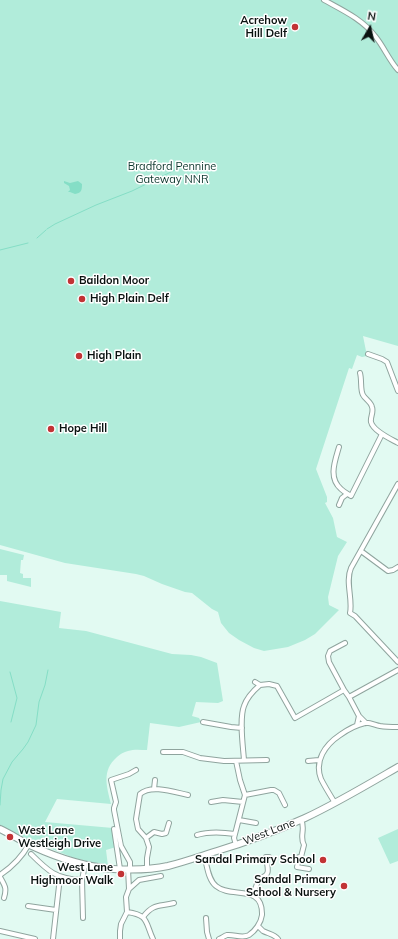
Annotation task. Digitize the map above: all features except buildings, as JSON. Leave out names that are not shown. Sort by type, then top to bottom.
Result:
[{"type":"street","points":[[324,0],[348,13],[366,26],[376,36],[398,70]]},
{"type":"street","points":[[368,354],[387,362],[398,391]]},
{"type":"street","points":[[391,372],[398,371]]},
{"type":"street","points":[[360,373],[362,380],[362,394],[372,408],[372,424],[375,429],[398,443]]},
{"type":"street","points":[[339,505],[342,498],[349,495],[382,434]]},
{"type":"street","points":[[339,447],[334,464],[334,476],[341,490],[349,495]]},
{"type":"street","points":[[398,484],[349,574],[350,613],[355,616],[398,662]]},
{"type":"street","points":[[361,551],[390,572],[398,567]]},
{"type":"street","points":[[345,643],[330,651],[328,656],[329,662],[359,716],[366,723]]},
{"type":"street","points":[[349,697],[398,670]]},
{"type":"street","points":[[255,682],[260,685],[269,684],[277,686],[295,718],[344,690]]},
{"type":"street","points":[[244,760],[242,714],[249,696],[260,685]]},
{"type":"street","points":[[358,725],[359,716]]},
{"type":"street","points":[[203,722],[242,728]]},
{"type":"street","points":[[335,803],[321,777],[319,760],[324,750],[332,741],[358,725],[366,723],[398,727]]},
{"type":"street","points":[[163,752],[183,752],[200,758],[224,761],[267,760]]},
{"type":"street","points":[[308,761],[319,760]]},
{"type":"street","points":[[236,761],[245,795],[234,838],[236,845]]},
{"type":"street","name":"West Lane","points":[[0,829],[29,844],[85,865],[112,869],[147,869],[167,866],[254,839],[301,820],[335,803],[398,767]]},
{"type":"street","points":[[111,780],[136,770]]},
{"type":"street","points":[[111,775],[116,802],[114,810],[121,846],[130,862],[129,888],[126,897],[127,912],[121,924],[120,939]]},
{"type":"street","points":[[155,780],[156,789]]},
{"type":"street","points":[[147,869],[149,847],[146,838],[136,824],[139,797],[142,792],[156,789],[188,795]]},
{"type":"street","points":[[245,795],[274,790],[279,793],[284,805]]},
{"type":"street","points":[[211,802],[223,800],[243,802]]},
{"type":"street","points":[[239,820],[256,823]]},
{"type":"street","points":[[301,820],[303,824],[302,842],[304,846],[301,857],[299,857],[297,867],[309,869]]},
{"type":"street","points":[[146,838],[154,832],[162,834],[166,833],[169,823]]},
{"type":"street","points":[[114,829],[120,869]]},
{"type":"street","points":[[197,835],[216,832],[235,834]]},
{"type":"street","points":[[4,898],[6,890],[0,876],[24,854],[29,844]]},
{"type":"street","points":[[31,854],[46,868],[60,877],[73,880],[82,880]]},
{"type":"street","points":[[204,855],[215,886],[221,890],[253,895],[261,907],[261,920],[258,926],[248,936],[239,937],[230,935],[219,939]]},
{"type":"street","points":[[253,895],[260,878],[267,875],[266,857],[269,857]]},
{"type":"street","points":[[83,918],[82,880],[85,865]]},
{"type":"street","points":[[129,888],[140,880],[161,876]]},
{"type":"street","points":[[53,939],[60,877]]},
{"type":"street","points":[[143,918],[154,907],[174,903]]},
{"type":"street","points":[[28,906],[56,910]]},
{"type":"street","points":[[127,912],[133,913],[146,920],[153,939]]},
{"type":"street","points":[[206,918],[209,939]]},
{"type":"street","points":[[258,926],[263,931],[273,934],[278,939]]},
{"type":"street","points":[[0,931],[35,939]]},
{"type":"street","points":[[5,939],[6,933]]},
{"type":"green space","name":"Bradford Pennine Gateway NNR","points":[[0,0],[398,0],[398,346],[363,336],[367,356],[362,357],[357,355],[352,369],[349,368],[316,469],[327,497],[327,502],[325,503],[333,518],[337,537],[347,542],[338,556],[328,597],[329,605],[339,610],[315,634],[305,640],[288,647],[264,651],[254,648],[229,633],[221,623],[218,612],[192,593],[185,592],[136,574],[65,563],[0,545]]},
{"type":"green space","points":[[0,549],[24,555],[23,560],[21,560],[20,573],[23,574],[23,578],[31,578],[31,587],[7,581],[7,575],[0,575]]},
{"type":"green space","points":[[0,601],[61,612],[59,628],[86,631],[172,654],[201,657],[217,663],[223,701],[218,703],[196,702],[192,716],[199,718],[201,722],[179,727],[150,723],[147,750],[133,750],[119,755],[112,762],[109,768],[106,779],[111,804],[57,799],[45,822],[113,828],[116,847],[106,850],[108,866],[74,858],[20,836],[0,825]]},
{"type":"green space","points":[[398,829],[398,861],[390,864],[378,838]]},
{"type":"shaded area","points":[[64,181],[70,183],[78,181],[82,184],[81,191],[75,194],[68,192],[70,190],[69,186],[64,183]]},
{"type":"waterway","points":[[47,229],[96,205],[132,191],[179,168]]},
{"type":"waterway","points":[[37,238],[46,230]]},
{"type":"waterway","points":[[0,250],[28,243]]},
{"type":"waterway","points":[[0,805],[3,779],[12,762],[28,742],[36,725],[39,702],[48,670]]},
{"type":"waterway","points":[[10,672],[17,698],[11,722]]},
{"type":"place","name":"Acrehow Hill Delf","points":[[295,27]]},
{"type":"place","name":"Baildon Moor","points":[[71,281]]},
{"type":"place","name":"High Plain Delf","points":[[82,299]]},
{"type":"place","name":"High Plain","points":[[79,356]]},
{"type":"place","name":"Hope Hill","points":[[51,429]]},
{"type":"place","name":"West Lane Westleigh Drive","points":[[10,837]]},
{"type":"place","name":"Sandal Primary School","points":[[323,860]]},
{"type":"place","name":"West Lane Highmoor Walk","points":[[121,874]]},
{"type":"place","name":"Sandal Primary School & Nursery","points":[[344,886]]}]
